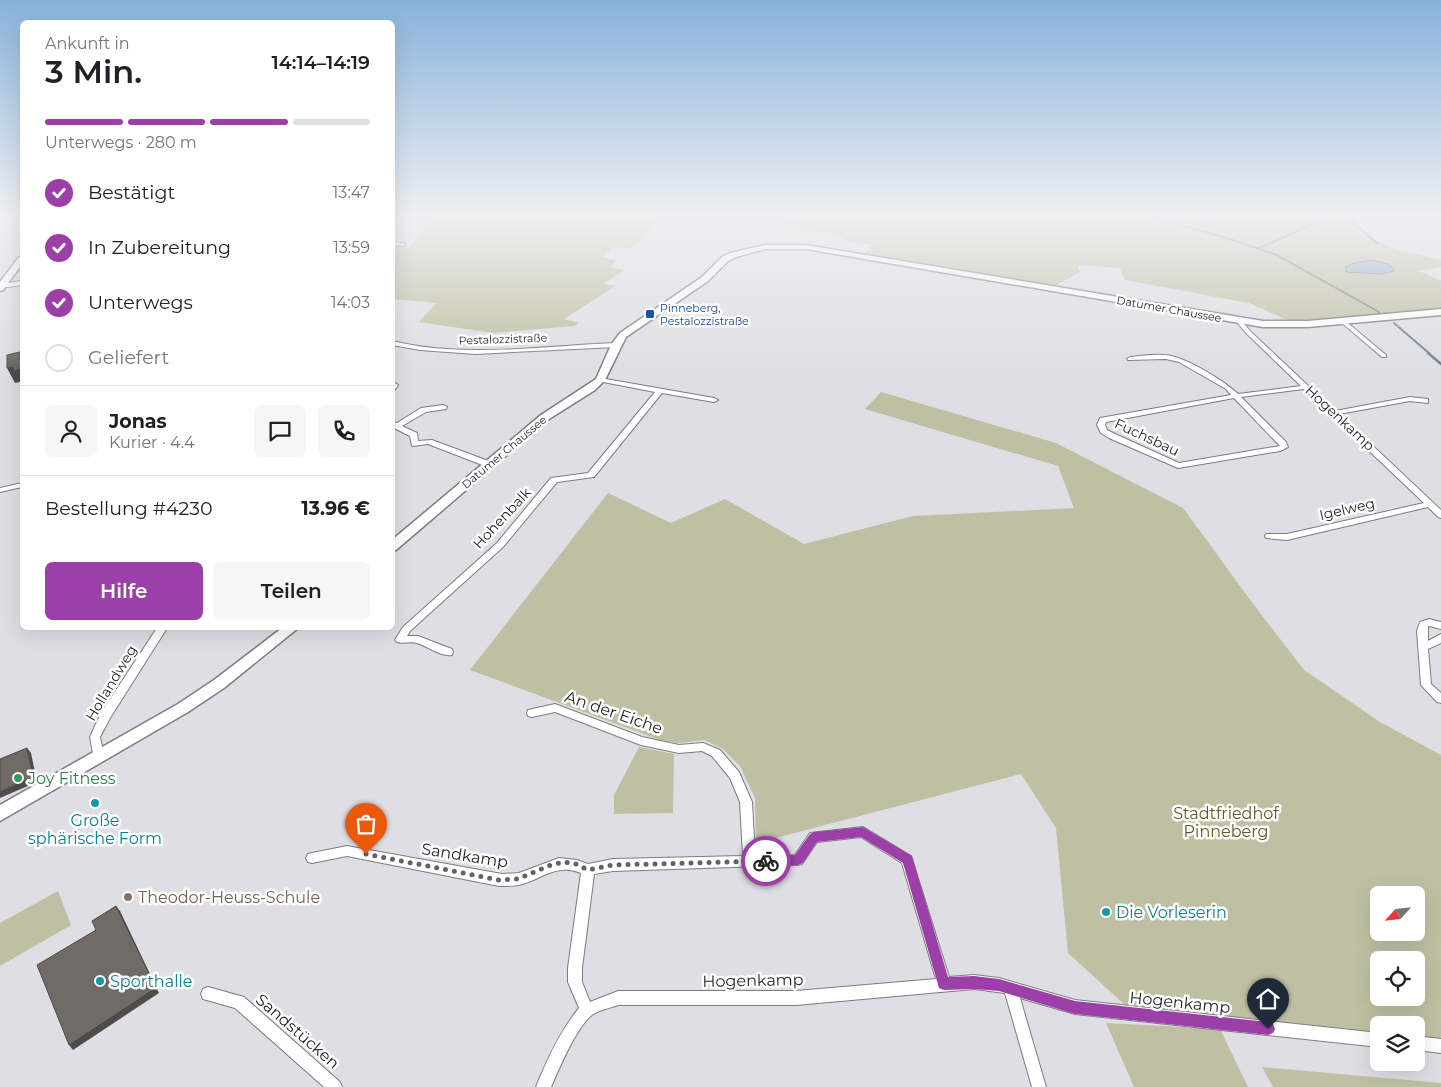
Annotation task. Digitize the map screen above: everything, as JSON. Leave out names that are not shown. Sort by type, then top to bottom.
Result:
[{"type":"street","points":[[0,285],[12,266]]},
{"type":"street","points":[[0,285],[17,266]]},
{"type":"street","name":"Datumer Chaussee","points":[[395,544],[545,417],[592,388],[600,380],[616,345],[623,335],[705,278],[718,266]]},
{"type":"street","name":"Datumer Chaussee","points":[[920,266],[1239,321],[1296,326],[1421,312],[1441,312]]},
{"type":"street","points":[[0,285],[20,285]]},
{"type":"street","name":"Hogenkamp","points":[[1239,321],[1441,515]]},
{"type":"street","points":[[1344,322],[1384,356]]},
{"type":"street","name":"Pestalozzistraße","points":[[395,344],[426,349],[480,352],[616,345]]},
{"type":"street","name":"Fuchsbau","points":[[1130,359],[1158,356],[1174,358],[1228,388],[1236,396],[1283,444],[1284,447],[1178,466],[1112,436],[1104,431],[1101,425],[1103,420],[1236,396],[1306,387]]},
{"type":"street","points":[[600,380],[714,400]]},
{"type":"street","name":"Hohenbalk","points":[[448,652],[415,638],[400,640],[406,629],[500,544],[554,480],[591,475],[660,391]]},
{"type":"street","points":[[1334,412],[1410,399],[1425,401]]},
{"type":"street","points":[[395,425],[424,410],[443,407]]},
{"type":"street","points":[[395,426],[414,435],[415,444],[429,442],[488,464]]},
{"type":"street","points":[[0,490],[20,485]]},
{"type":"street","name":"Igelweg","points":[[1269,536],[1287,537],[1430,504]]},
{"type":"street","points":[[1441,626],[1432,622],[1423,624],[1426,685],[1441,699]]},
{"type":"street","name":"Hollandweg","points":[[98,756],[95,736],[105,716],[161,630]]},
{"type":"street","points":[[0,814],[183,708],[212,689],[288,630]]},
{"type":"street","points":[[1423,647],[1436,642],[1441,637]]},
{"type":"street","name":"An der Eiche","points":[[532,713],[555,708],[641,741],[679,749],[703,747],[716,753],[735,775],[746,802],[748,862]]},
{"type":"street","points":[[543,1087],[564,1043],[575,1024],[587,1010],[575,982],[575,968],[588,870],[613,865],[798,860],[814,837],[863,832],[908,860],[944,984]]},
{"type":"street","name":"Sandkamp","points":[[312,858],[347,851],[499,880],[518,879],[548,866],[563,862],[574,863],[588,870]]},
{"type":"street","name":"Hogenkamp","points":[[587,1010],[618,998],[796,998],[974,982],[1010,988],[1075,1007],[1370,1039]]},
{"type":"street","points":[[1010,988],[1040,1087]]},
{"type":"street","name":"Sandstücken","points":[[208,994],[238,1002],[335,1087]]},
{"type":"street","points":[[1425,1044],[1441,1046]]},
{"type":"green space","points":[[395,266],[611,266],[609,267],[624,270],[604,284],[615,286],[564,319],[579,323],[574,326],[493,333],[419,322],[436,303],[395,299]]},
{"type":"green space","points":[[927,266],[1077,266],[1080,272],[1053,287]]},
{"type":"green space","points":[[1087,266],[1441,266],[1419,271],[1441,281],[1441,309],[1292,322],[1249,303],[1125,280],[1120,268]]},
{"type":"green space","name":"Stadtfriedhof Pinneberg","points":[[881,392],[1056,443],[1183,508],[1304,670],[1380,722],[1441,755],[1441,1038],[1425,1037],[1425,1016],[1370,1016],[1370,1031],[1126,1006],[1068,953],[1056,828],[1021,774],[756,843],[755,798],[740,766],[723,749],[704,740],[678,743],[660,740],[470,670],[608,493],[671,523],[725,499],[804,544],[913,516],[1074,508],[1058,466],[865,409]]},
{"type":"green space","points":[[639,747],[674,754],[673,813],[614,814],[614,795]]},
{"type":"green space","points":[[58,891],[71,925],[0,966],[0,923]]},
{"type":"green space","points":[[1106,1023],[1220,1029],[1248,1087],[1134,1087]]},
{"type":"green space","points":[[1262,1067],[1441,1083],[1441,1087],[1273,1087]]},
{"type":"water","points":[[1390,266],[1395,271],[1381,274],[1346,272],[1345,267]]},
{"type":"building","points":[[20,352],[20,370],[14,371],[13,367],[7,368],[7,355]]},
{"type":"building","name":"Joy Fitness","points":[[27,748],[33,777],[0,792],[0,759]]},
{"type":"building","name":"Sporthalle","points":[[116,906],[156,988],[69,1045],[37,965],[96,930],[92,921]]},
{"type":"waterway","points":[[1296,266],[1379,312]]},
{"type":"waterway","points":[[1394,323],[1430,354]]},
{"type":"waterway","points":[[1428,353],[1441,364]]},
{"type":"way so far","points":[[366,854],[499,880],[518,879],[536,873],[548,866],[563,862],[574,863],[588,870],[613,865],[766,861]]},
{"type":"place","name":"Pinneberg, Pestalozzistraße","points":[[650,314]]},
{"type":"place","name":"Joy Fitness","points":[[18,778]]},
{"type":"place","name":"Große sphärische Form","points":[[95,803]]},
{"type":"place","name":"Theodor-Heuss-Schule","points":[[128,897]]},
{"type":"place","name":"Die Vorleserin","points":[[1106,912]]},
{"type":"place","name":"Sporthalle","points":[[100,981]]},
{"type":"route","points":[[766,861],[798,860],[814,837],[863,832],[908,860],[944,984],[974,982],[999,985],[1075,1007],[1268,1029]]}]
